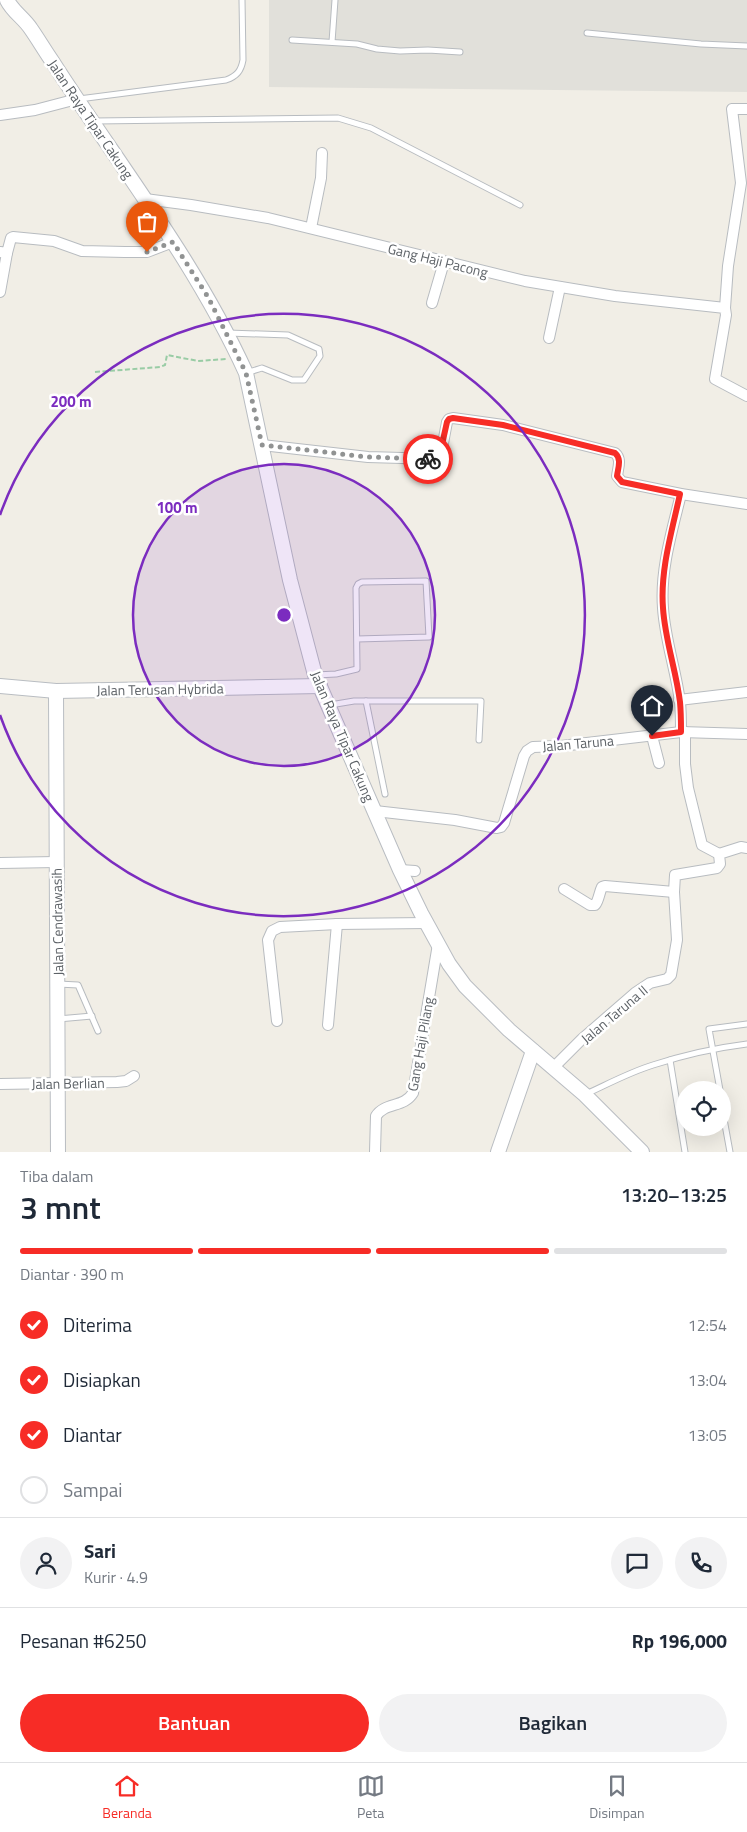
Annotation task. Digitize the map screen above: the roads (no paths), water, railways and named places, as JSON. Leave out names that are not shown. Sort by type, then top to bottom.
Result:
[{"type":"street","name":"Jalan Raya Tipar Cakung","points":[[7,0],[12,9],[31,28],[76,99],[146,200],[208,297],[239,357],[246,373],[290,580],[317,680],[400,870],[449,964],[465,986],[509,1030],[585,1095],[642,1152]]},
{"type":"street","points":[[0,115],[35,110],[76,99]]},
{"type":"street","points":[[747,109],[732,109],[743,198],[728,266],[725,312],[715,379],[747,396]]},
{"type":"street","points":[[311,228],[321,178],[322,153]]},
{"type":"street","name":"Gang Haji Pacong","points":[[146,200],[192,205],[268,218],[525,281],[725,312]]},
{"type":"street","points":[[0,292],[4,253],[13,237],[54,241],[82,251],[130,253],[147,252],[173,242]]},
{"type":"street","points":[[432,303],[444,262]]},
{"type":"street","points":[[549,338],[560,287]]},
{"type":"street","points":[[262,445],[368,457],[436,459],[441,454],[447,422],[453,418],[503,425],[615,453],[618,456],[619,462],[617,476],[622,482],[680,494],[747,504]]},
{"type":"street","points":[[680,494],[662,590],[669,651],[679,700],[688,788],[702,845],[718,854],[741,847],[747,848]]},
{"type":"street","name":"Jalan Terusan Hybrida","points":[[0,686],[56,691],[317,680]]},
{"type":"street","name":"Jalan Cendrawasih","points":[[56,691],[58,1152]]},
{"type":"street","points":[[679,700],[747,692]]},
{"type":"street","name":"Jalan Taruna","points":[[375,811],[455,820],[497,828],[501,827],[504,823],[527,750],[533,747],[561,746],[683,732],[747,734]]},
{"type":"street","points":[[652,736],[659,763]]},
{"type":"street","name":"Jalan Taruna II","points":[[554,1067],[582,1039],[635,993],[650,983],[667,979],[671,975],[677,940],[674,874],[717,868],[720,864],[718,854]]},
{"type":"street","points":[[0,863],[56,862]]},
{"type":"street","points":[[400,870],[415,871]]},
{"type":"street","points":[[564,889],[590,905],[595,905],[598,902],[600,890],[605,886],[674,892]]},
{"type":"street","points":[[277,1021],[269,949],[269,935],[272,931],[280,927],[337,924],[427,923]]},
{"type":"street","points":[[328,1025],[337,924]]},
{"type":"street","name":"Gang Haji Pilang","points":[[375,1152],[376,1116],[382,1108],[403,1103],[413,1093],[438,944]]},
{"type":"street","points":[[498,1152],[533,1051]]},
{"type":"street","name":"Jalan Berlian","points":[[0,1084],[121,1082],[134,1076]]},
{"type":"lane","points":[[76,99],[226,80],[234,77],[241,69],[244,60],[242,0]]},
{"type":"lane","points":[[332,42],[335,0]]},
{"type":"lane","points":[[587,33],[701,44],[747,46]]},
{"type":"lane","points":[[292,40],[357,44],[378,49],[400,51],[460,52]]},
{"type":"lane","points":[[92,121],[338,118],[371,128],[520,205]]},
{"type":"lane","points":[[226,333],[288,335],[319,349],[320,352],[320,356],[304,380],[292,380],[262,368],[246,373]]},
{"type":"lane","points":[[317,680],[357,670],[356,588],[358,584],[362,582],[426,581],[429,637],[357,639]]},
{"type":"lane","points":[[366,701],[385,794]]},
{"type":"lane","points":[[328,705],[366,701],[481,701],[479,740]]},
{"type":"lane","points":[[57,984],[78,986],[98,1031]]},
{"type":"lane","points":[[57,1019],[92,1016]]},
{"type":"lane","points":[[718,1081],[709,1029],[747,1024]]},
{"type":"lane","points":[[585,1095],[651,1066],[670,1060],[713,1048],[747,1044]]},
{"type":"lane","points":[[670,1060],[685,1152]]},
{"type":"lane","points":[[725,1136],[727,1152]]}]
